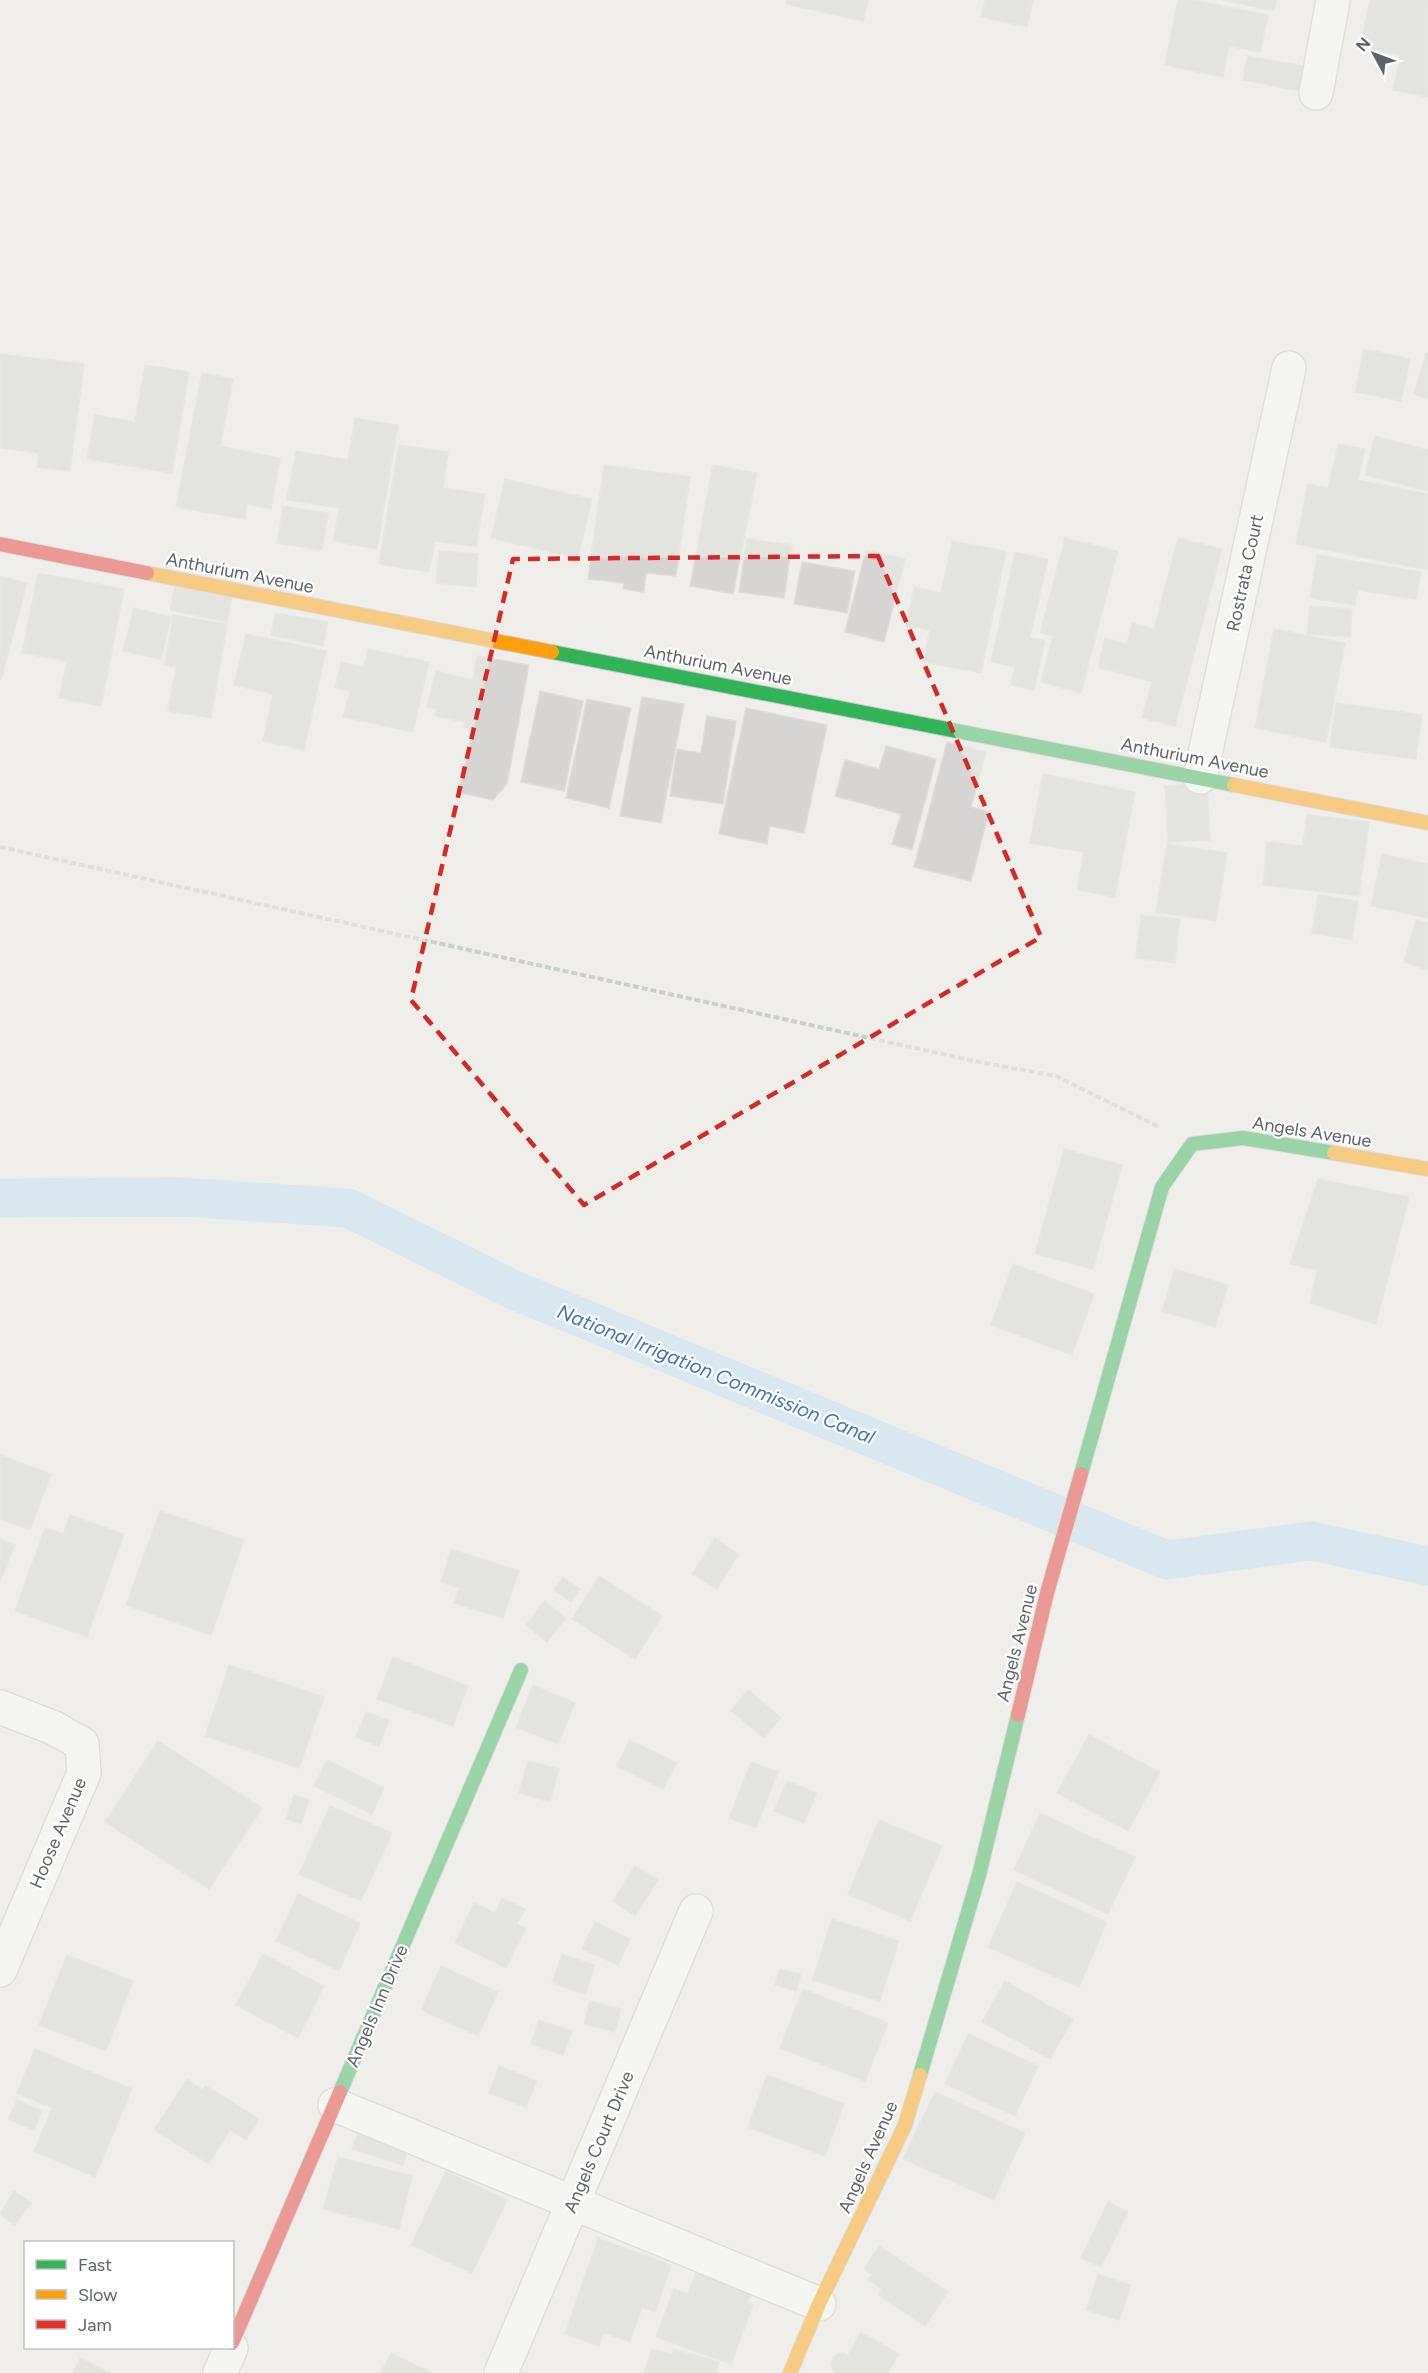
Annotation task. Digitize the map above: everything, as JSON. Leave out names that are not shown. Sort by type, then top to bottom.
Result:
[{"type":"street","points":[[1316,93],[1333,0]]},
{"type":"street","name":"Rostrata Court","points":[[1200,777],[1289,368]]},
{"type":"street","name":"Anthurium Avenue","points":[[0,544],[1428,823]]},
{"type":"street","name":"Angels Avenue","points":[[790,2373],[819,2304],[905,2125],[979,1875],[1047,1593],[1162,1187],[1191,1144],[1243,1138],[1428,1169]]},
{"type":"street","name":"Angels Inn Drive","points":[[234,2338],[521,1670]]},
{"type":"street","name":"Hoose Avenue","points":[[0,1707],[54,1728],[82,1744],[84,1773],[0,1970]]},
{"type":"street","name":"Angels Court Drive","points":[[501,2373],[696,1911]]},
{"type":"street","points":[[335,2105],[819,2304]]},
{"type":"street","points":[[220,2373],[231,2349]]},
{"type":"path","points":[[0,847],[979,1062],[1056,1076],[1191,1144]]},
{"type":"highlighted area","points":[[878,556],[1041,937],[584,1205],[411,1000],[513,559]]},
{"type":"building","points":[[787,0],[868,0],[863,21],[786,4]]},
{"type":"building","points":[[985,0],[1033,0],[1027,27],[981,17]]},
{"type":"building","points":[[1178,0],[1194,0],[1268,15],[1260,52],[1229,46],[1223,77],[1165,65]]},
{"type":"building","points":[[1222,0],[1277,0],[1274,11]]},
{"type":"building","points":[[1370,0],[1428,0],[1428,97],[1393,90],[1400,55],[1360,47]]},
{"type":"building","points":[[1247,56],[1304,66],[1299,91],[1243,80]]},
{"type":"building","points":[[1364,349],[1410,359],[1401,401],[1355,392]]},
{"type":"building","points":[[1426,353],[1428,354],[1428,399],[1414,394]]},
{"type":"building","points":[[0,354],[84,364],[70,471],[37,467],[39,453],[0,448]]},
{"type":"building","points":[[145,365],[189,372],[172,473],[87,459],[95,415],[135,422]]},
{"type":"building","points":[[202,373],[233,379],[220,446],[280,458],[271,509],[247,504],[245,519],[176,507]]},
{"type":"building","points":[[355,418],[398,425],[377,549],[333,541],[339,508],[287,500],[296,451],[348,460]]},
{"type":"building","points":[[1375,436],[1428,450],[1428,491],[1365,475]]},
{"type":"building","points":[[1338,444],[1365,449],[1358,480],[1428,494],[1428,570],[1296,544],[1308,484],[1328,488]]},
{"type":"building","points":[[399,445],[448,452],[443,488],[485,494],[476,547],[435,541],[429,572],[379,564]]},
{"type":"building","points":[[604,465],[690,477],[676,576],[646,573],[644,592],[623,589],[624,583],[588,579]]},
{"type":"building","points":[[713,465],[757,473],[733,594],[690,586]]},
{"type":"building","points":[[505,479],[592,499],[578,558],[491,538]]},
{"type":"building","points":[[283,506],[328,513],[322,550],[277,543]]},
{"type":"building","points":[[1065,538],[1118,551],[1081,693],[1041,682],[1053,636],[1040,633]]},
{"type":"building","points":[[1178,538],[1222,549],[1175,726],[1142,718],[1152,682],[1098,667],[1105,638],[1127,644],[1132,623],[1154,629]]},
{"type":"building","points":[[747,539],[792,545],[784,598],[739,592]]},
{"type":"building","points":[[952,541],[1006,551],[981,673],[923,662],[930,630],[906,626],[914,587],[941,593]]},
{"type":"building","points":[[866,550],[905,559],[884,642],[845,632]]},
{"type":"building","points":[[439,551],[478,554],[476,587],[436,583]]},
{"type":"building","points":[[1015,552],[1048,559],[1030,637],[1045,641],[1034,690],[1011,685],[1015,667],[991,662]]},
{"type":"building","points":[[1317,555],[1421,572],[1416,599],[1358,590],[1355,605],[1310,598]]},
{"type":"building","points":[[802,562],[855,571],[847,613],[794,604]]},
{"type":"building","points":[[38,573],[124,589],[101,706],[59,698],[67,661],[22,653]]},
{"type":"building","points":[[0,576],[27,583],[1,680],[0,679]]},
{"type":"building","points":[[175,585],[232,596],[227,622],[170,610]]},
{"type":"building","points":[[1310,606],[1352,609],[1350,637],[1307,634]]},
{"type":"building","points":[[134,608],[171,617],[161,659],[123,651]]},
{"type":"building","points":[[276,613],[328,622],[323,646],[271,635]]},
{"type":"building","points":[[173,615],[227,624],[211,718],[168,711],[176,667],[165,665]]},
{"type":"building","points":[[1274,629],[1345,643],[1326,742],[1255,728]]},
{"type":"building","points":[[246,634],[326,651],[304,750],[263,741],[273,694],[234,685]]},
{"type":"building","points":[[368,649],[429,662],[413,732],[343,717],[350,691],[335,688],[341,662],[364,667]]},
{"type":"building","points":[[477,656],[529,665],[507,784],[493,800],[457,792],[473,729],[464,727],[465,722],[435,716],[437,709],[427,707],[436,671],[473,680]]},
{"type":"building","points":[[540,691],[583,701],[564,791],[521,782]]},
{"type":"building","points":[[642,697],[684,704],[661,823],[620,816]]},
{"type":"building","points":[[587,699],[631,708],[609,808],[566,798]]},
{"type":"building","points":[[1336,703],[1422,715],[1416,759],[1330,747]]},
{"type":"building","points":[[746,708],[827,725],[804,833],[770,826],[767,844],[719,834]]},
{"type":"building","points":[[707,716],[736,721],[723,804],[670,796],[677,749],[701,753]]},
{"type":"building","points":[[947,742],[986,752],[971,807],[989,812],[971,881],[914,867]]},
{"type":"building","points":[[886,746],[936,759],[912,850],[892,844],[901,814],[835,796],[845,760],[879,769]]},
{"type":"building","points":[[1043,774],[1135,792],[1115,897],[1077,890],[1084,852],[1030,843]]},
{"type":"building","points":[[1207,783],[1210,840],[1168,842],[1165,786]]},
{"type":"building","points":[[1307,815],[1369,822],[1359,896],[1263,885],[1267,842],[1303,846]]},
{"type":"building","points":[[1167,844],[1227,853],[1216,921],[1156,912]]},
{"type":"building","points":[[1382,854],[1428,864],[1428,918],[1371,906]]},
{"type":"building","points":[[1318,895],[1358,901],[1352,940],[1312,933]]},
{"type":"building","points":[[1141,915],[1180,919],[1175,963],[1136,958]]},
{"type":"building","points":[[1416,920],[1428,923],[1428,970],[1404,962]]},
{"type":"building","points":[[1064,1149],[1122,1165],[1093,1269],[1035,1254]]},
{"type":"building","points":[[1318,1179],[1409,1197],[1376,1324],[1310,1303],[1317,1270],[1290,1264]]},
{"type":"building","points":[[1013,1264],[1094,1294],[1072,1355],[991,1325]]},
{"type":"building","points":[[1175,1269],[1228,1285],[1215,1327],[1162,1311]]},
{"type":"building","points":[[0,1455],[51,1474],[30,1530],[0,1519]]},
{"type":"building","points":[[160,1511],[244,1540],[211,1635],[126,1605]]},
{"type":"building","points":[[70,1515],[124,1534],[87,1637],[15,1611],[45,1528],[63,1534]]},
{"type":"building","points":[[715,1538],[739,1554],[717,1589],[692,1574]]},
{"type":"building","points":[[0,1539],[15,1545],[0,1582]]},
{"type":"building","points":[[451,1549],[519,1571],[503,1618],[454,1603],[459,1588],[441,1582]]},
{"type":"building","points":[[599,1576],[662,1616],[635,1659],[572,1619]]},
{"type":"building","points":[[563,1577],[580,1589],[571,1602],[554,1590]]},
{"type":"building","points":[[544,1601],[566,1618],[547,1642],[526,1625]]},
{"type":"building","points":[[393,1657],[468,1686],[453,1726],[377,1699]]},
{"type":"building","points":[[229,1665],[324,1697],[299,1768],[205,1736]]},
{"type":"building","points":[[533,1685],[575,1703],[558,1744],[516,1727]]},
{"type":"building","points":[[748,1690],[781,1718],[764,1738],[731,1711]]},
{"type":"building","points":[[366,1712],[389,1721],[379,1746],[356,1737]]},
{"type":"building","points":[[1089,1735],[1160,1772],[1128,1831],[1057,1793]]},
{"type":"building","points":[[630,1740],[677,1763],[663,1789],[617,1766]]},
{"type":"building","points":[[158,1741],[262,1808],[209,1889],[105,1822]]},
{"type":"building","points":[[327,1760],[384,1788],[372,1814],[314,1786]]},
{"type":"building","points":[[528,1761],[559,1769],[550,1802],[519,1793]]},
{"type":"building","points":[[751,1762],[778,1772],[756,1828],[729,1818]]},
{"type":"building","points":[[787,1781],[817,1793],[804,1823],[774,1811]]},
{"type":"building","points":[[294,1795],[309,1800],[301,1824],[286,1819]]},
{"type":"building","points":[[330,1806],[392,1833],[361,1901],[299,1874]]},
{"type":"building","points":[[1040,1813],[1135,1857],[1108,1914],[1014,1870]]},
{"type":"building","points":[[879,1820],[942,1846],[910,1921],[848,1894]]},
{"type":"building","points":[[635,1866],[658,1880],[635,1916],[613,1901]]},
{"type":"building","points":[[1017,1882],[1107,1922],[1079,1987],[988,1947]]},
{"type":"building","points":[[298,1894],[360,1923],[339,1971],[276,1941]]},
{"type":"building","points":[[502,1898],[525,1909],[517,1924],[526,1928],[506,1968],[455,1943],[474,1903],[495,1913]]},
{"type":"building","points":[[832,1919],[899,1941],[880,2001],[812,1980]]},
{"type":"building","points":[[595,1922],[630,1939],[618,1965],[582,1949]]},
{"type":"building","points":[[263,1954],[324,1986],[298,2038],[236,2005]]},
{"type":"building","points":[[562,1954],[595,1965],[585,1994],[552,1983]]},
{"type":"building","points":[[67,1955],[133,1981],[106,2051],[39,2025]]},
{"type":"building","points":[[441,1966],[498,1992],[478,2036],[421,2010]]},
{"type":"building","points":[[780,1969],[801,1974],[796,1991],[775,1985]]},
{"type":"building","points":[[1005,1981],[1073,2019],[1050,2059],[982,2022]]},
{"type":"building","points":[[803,1989],[888,2023],[865,2081],[780,2048]]},
{"type":"building","points":[[590,2001],[621,2009],[615,2032],[584,2024]]},
{"type":"building","points":[[539,2020],[572,2031],[563,2055],[531,2044]]},
{"type":"building","points":[[968,2034],[1038,2066],[1015,2116],[945,2084]]},
{"type":"building","points":[[35,2049],[132,2089],[95,2177],[34,2151],[52,2108],[17,2093]]},
{"type":"building","points":[[499,2066],[537,2081],[526,2107],[489,2093]]},
{"type":"building","points":[[767,2075],[844,2104],[825,2156],[748,2127]]},
{"type":"building","points":[[187,2079],[203,2090],[206,2086],[259,2119],[246,2140],[230,2130],[209,2164],[154,2130]]},
{"type":"building","points":[[935,2092],[1025,2133],[994,2200],[903,2159]]},
{"type":"building","points":[[17,2100],[42,2111],[34,2130],[8,2119]]},
{"type":"building","points":[[360,2125],[411,2142],[403,2165],[352,2149]]},
{"type":"building","points":[[338,2157],[412,2176],[399,2229],[323,2209]]},
{"type":"building","points":[[446,2171],[507,2200],[472,2273],[411,2245]]},
{"type":"building","points":[[14,2191],[31,2203],[15,2225],[0,2214]]},
{"type":"building","points":[[1108,2202],[1128,2212],[1101,2267],[1081,2258]]},
{"type":"building","points":[[598,2238],[671,2265],[655,2312],[642,2307],[630,2342],[604,2333],[599,2346],[565,2334]]},
{"type":"building","points":[[879,2246],[948,2292],[925,2326],[878,2295],[882,2289],[868,2280],[872,2274],[864,2269]]},
{"type":"building","points":[[697,2270],[752,2291],[748,2303],[753,2305],[731,2364],[656,2337],[674,2289],[688,2294]]},
{"type":"building","points":[[1098,2274],[1131,2285],[1119,2320],[1086,2310]]},
{"type":"building","points":[[861,2332],[899,2354],[888,2373],[837,2373],[833,2370],[831,2364],[833,2358],[844,2353],[848,2356]]},
{"type":"building","points":[[652,2349],[672,2354],[673,2349],[719,2362],[716,2373],[644,2373]]},
{"type":"building","points":[[391,2353],[432,2373],[381,2373]]},
{"type":"building","points":[[80,2358],[110,2373],[73,2373]]},
{"type":"waterway","name":"National Irrigation Commission Canal","points":[[0,1198],[181,1197],[348,1208],[514,1290],[1167,1560],[1311,1541],[1428,1566]]},
{"type":"traffic: fast","points":[[552,652],[1234,785]]},
{"type":"traffic: fast","points":[[1081,1474],[1162,1187],[1192,1144],[1243,1138],[1334,1153]]},
{"type":"traffic: fast","points":[[340,2092],[521,1670]]},
{"type":"traffic: fast","points":[[920,2075],[979,1875],[1018,1715]]},
{"type":"traffic: slow","points":[[147,573],[552,652]]},
{"type":"traffic: slow","points":[[1234,785],[1428,823]]},
{"type":"traffic: slow","points":[[1334,1153],[1428,1169]]},
{"type":"traffic: slow","points":[[790,2373],[819,2304],[905,2125],[920,2075]]},
{"type":"traffic: jam","points":[[0,544],[147,573]]},
{"type":"traffic: jam","points":[[1018,1715],[1047,1593],[1081,1474]]},
{"type":"traffic: jam","points":[[234,2338],[340,2092]]}]
